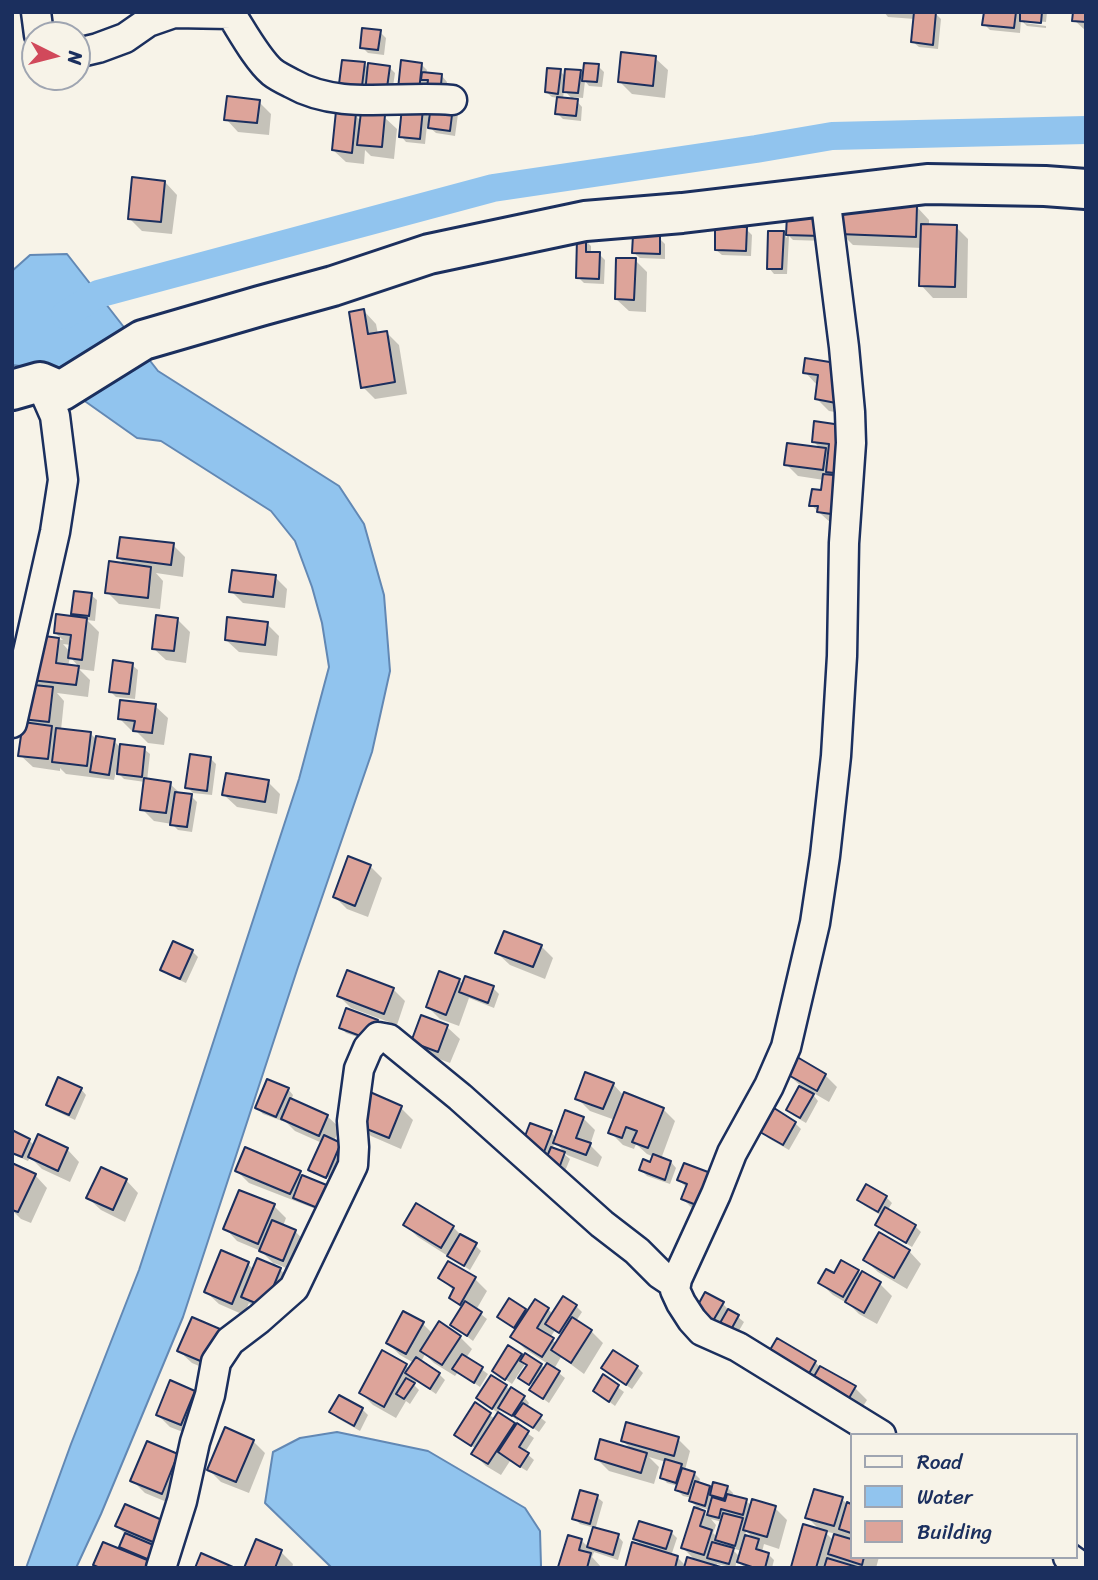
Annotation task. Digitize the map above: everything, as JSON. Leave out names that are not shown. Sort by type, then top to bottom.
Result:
[{"type":"street","points":[[91,50],[125,38],[148,22],[174,13],[232,13],[249,42],[273,73],[304,90],[345,100],[452,100]]},
{"type":"street","points":[[12,723],[55,532],[63,480],[55,416],[38,388],[143,341],[216,318],[333,286],[429,254],[585,221],[682,213],[927,184],[1086,189]]},
{"type":"street","points":[[825,195],[845,347],[851,443],[844,543],[842,656],[825,856],[815,923],[786,1047],[769,1086],[732,1153],[675,1284],[675,1290],[692,1320],[702,1331],[738,1347],[878,1433]]},
{"type":"street","points":[[161,1568],[182,1501],[216,1362],[230,1341],[294,1288],[306,1264],[353,1165],[352,1121],[359,1069],[368,1048],[378,1037],[389,1039],[460,1097],[602,1224],[675,1284]]},
{"type":"water","points":[[67,254],[158,371],[339,486],[364,524],[384,595],[390,671],[372,752],[183,1317],[76,1568],[26,1568],[139,1270],[299,779],[329,667],[322,623],[295,541],[271,511],[161,441],[137,438],[38,368],[12,365],[12,271],[30,255]]},
{"type":"water","points":[[337,1432],[428,1451],[525,1508],[540,1531],[541,1566],[332,1568],[265,1503],[273,1452],[300,1438]]},
{"type":"building","points":[[914,12],[936,12],[933,45],[911,42]]},
{"type":"building","points":[[984,12],[1016,12],[1014,28],[982,25]]},
{"type":"building","points":[[1020,12],[1042,12],[1041,23],[1020,21]]},
{"type":"building","points":[[1073,12],[1086,12],[1086,22],[1072,21]]},
{"type":"building","points":[[362,28],[381,30],[378,50],[360,48]]},
{"type":"building","points":[[621,52],[656,56],[653,86],[618,82]]},
{"type":"building","points":[[342,60],[365,62],[361,94],[338,92]]},
{"type":"building","points":[[401,60],[422,63],[419,91],[398,89]]},
{"type":"building","points":[[368,63],[390,66],[386,95],[365,93]]},
{"type":"building","points":[[584,63],[599,64],[597,82],[582,81]]},
{"type":"building","points":[[547,68],[561,69],[558,94],[545,92]]},
{"type":"building","points":[[565,69],[581,70],[578,93],[563,92]]},
{"type":"building","points":[[422,72],[442,74],[440,95],[426,94],[428,80],[421,80]]},
{"type":"building","points":[[227,96],[260,100],[257,123],[224,120]]},
{"type":"building","points":[[557,97],[578,99],[576,116],[555,114]]},
{"type":"building","points":[[431,105],[453,107],[450,131],[428,128]]},
{"type":"building","points":[[402,107],[423,109],[420,139],[399,137]]},
{"type":"building","points":[[336,111],[356,113],[352,153],[332,150]]},
{"type":"building","points":[[361,112],[385,115],[382,147],[357,145]]},
{"type":"building","points":[[132,177],[165,181],[161,222],[128,219]]},
{"type":"building","points":[[840,203],[917,206],[916,237],[839,234]]},
{"type":"building","points":[[787,215],[822,217],[821,236],[786,235]]},
{"type":"building","points":[[921,224],[957,225],[955,287],[919,286]]},
{"type":"building","points":[[715,226],[747,227],[746,251],[715,250]]},
{"type":"building","points":[[768,231],[784,231],[782,269],[767,269]]},
{"type":"building","points":[[633,235],[660,236],[660,254],[632,253]]},
{"type":"building","points":[[577,238],[586,239],[586,252],[600,252],[599,279],[576,278]]},
{"type":"building","points":[[616,258],[636,258],[634,300],[615,299]]},
{"type":"building","points":[[364,309],[368,334],[387,331],[395,382],[361,388],[349,312]]},
{"type":"building","points":[[805,358],[842,364],[836,403],[815,399],[818,375],[803,373]]},
{"type":"building","points":[[814,421],[848,426],[842,474],[826,472],[829,444],[812,442]]},
{"type":"building","points":[[787,443],[826,448],[823,470],[784,465]]},
{"type":"building","points":[[823,474],[843,476],[838,515],[817,512],[818,506],[809,506],[812,489],[821,490]]},
{"type":"building","points":[[120,537],[174,543],[171,565],[117,558]]},
{"type":"building","points":[[109,561],[151,567],[148,598],[105,593]]},
{"type":"building","points":[[232,570],[276,575],[273,597],[229,592]]},
{"type":"building","points":[[74,591],[92,593],[89,616],[71,614]]},
{"type":"building","points":[[56,614],[87,618],[82,660],[68,658],[71,635],[54,633]]},
{"type":"building","points":[[156,615],[178,618],[174,651],[152,649]]},
{"type":"building","points":[[227,617],[268,622],[265,645],[225,640]]},
{"type":"building","points":[[37,635],[59,638],[56,663],[79,666],[76,685],[31,680]]},
{"type":"building","points":[[113,660],[133,663],[129,694],[109,692]]},
{"type":"building","points":[[25,684],[53,687],[49,722],[22,719]]},
{"type":"building","points":[[120,700],[156,704],[152,733],[133,731],[135,721],[118,719]]},
{"type":"building","points":[[23,722],[52,726],[48,759],[18,756]]},
{"type":"building","points":[[56,728],[91,732],[87,766],[52,762]]},
{"type":"building","points":[[96,736],[115,739],[109,775],[90,772]]},
{"type":"building","points":[[120,744],[145,747],[142,777],[117,774]]},
{"type":"building","points":[[190,754],[211,757],[207,791],[185,788]]},
{"type":"building","points":[[226,773],[269,780],[265,802],[222,795]]},
{"type":"building","points":[[144,778],[171,782],[166,813],[140,810]]},
{"type":"building","points":[[175,792],[192,794],[187,827],[170,825]]},
{"type":"building","points":[[348,856],[371,865],[355,906],[333,897]]},
{"type":"building","points":[[504,931],[542,945],[533,967],[495,953]]},
{"type":"building","points":[[173,941],[193,950],[180,979],[160,970]]},
{"type":"building","points":[[347,970],[394,988],[384,1014],[337,996]]},
{"type":"building","points":[[439,971],[460,979],[446,1015],[426,1007]]},
{"type":"building","points":[[465,976],[494,986],[488,1003],[459,992]]},
{"type":"building","points":[[346,1008],[378,1020],[371,1040],[339,1028]]},
{"type":"building","points":[[421,1015],[448,1025],[438,1052],[411,1042]]},
{"type":"building","points":[[792,1054],[826,1074],[817,1091],[783,1072]]},
{"type":"building","points":[[585,1072],[614,1083],[603,1109],[575,1099]]},
{"type":"building","points":[[58,1077],[82,1088],[69,1115],[46,1105]]},
{"type":"building","points":[[267,1079],[289,1088],[276,1117],[255,1108]]},
{"type":"building","points":[[799,1086],[814,1094],[800,1118],[786,1110]]},
{"type":"building","points":[[370,1092],[402,1106],[389,1138],[357,1125]]},
{"type":"building","points":[[624,1092],[664,1108],[648,1148],[632,1142],[637,1131],[626,1127],[622,1138],[608,1133]]},
{"type":"building","points":[[290,1098],[328,1115],[319,1136],[281,1119]]},
{"type":"building","points":[[774,1108],[796,1122],[783,1145],[760,1132]]},
{"type":"building","points":[[565,1110],[584,1117],[576,1138],[591,1143],[586,1155],[553,1143]]},
{"type":"building","points":[[530,1123],[552,1131],[544,1152],[522,1144]]},
{"type":"building","points":[[12,1130],[30,1139],[22,1157],[12,1153]]},
{"type":"building","points":[[38,1134],[68,1148],[58,1171],[28,1157]]},
{"type":"building","points":[[324,1135],[341,1143],[326,1178],[308,1170]]},
{"type":"building","points":[[245,1147],[301,1171],[290,1194],[235,1171]]},
{"type":"building","points":[[551,1147],[565,1152],[558,1171],[543,1166]]},
{"type":"building","points":[[653,1154],[671,1161],[665,1180],[639,1170],[643,1159],[650,1162]]},
{"type":"building","points":[[12,1163],[36,1174],[18,1212],[12,1210]]},
{"type":"building","points":[[684,1163],[716,1175],[704,1208],[681,1199],[687,1184],[677,1180]]},
{"type":"building","points":[[101,1167],[127,1179],[113,1210],[86,1198]]},
{"type":"building","points":[[302,1175],[329,1186],[320,1209],[293,1198]]},
{"type":"building","points":[[866,1184],[887,1196],[878,1212],[857,1200]]},
{"type":"building","points":[[239,1190],[275,1204],[258,1244],[223,1229]]},
{"type":"building","points":[[416,1203],[454,1226],[441,1248],[403,1225]]},
{"type":"building","points":[[885,1207],[916,1225],[906,1243],[875,1225]]},
{"type":"building","points":[[272,1220],[296,1230],[283,1261],[259,1251]]},
{"type":"building","points":[[879,1232],[910,1250],[894,1278],[863,1260]]},
{"type":"building","points":[[460,1234],[477,1243],[464,1266],[447,1256]]},
{"type":"building","points":[[221,1250],[249,1262],[232,1304],[204,1292]]},
{"type":"building","points":[[257,1258],[281,1268],[265,1307],[241,1297]]},
{"type":"building","points":[[841,1260],[859,1270],[843,1297],[818,1283],[826,1269],[834,1273]]},
{"type":"building","points":[[448,1261],[476,1277],[460,1305],[449,1298],[454,1288],[438,1278]]},
{"type":"building","points":[[862,1271],[881,1282],[864,1313],[845,1302]]},
{"type":"building","points":[[705,1292],[724,1302],[710,1326],[692,1316]]},
{"type":"building","points":[[563,1296],[577,1305],[559,1333],[545,1324]]},
{"type":"building","points":[[509,1298],[526,1309],[514,1328],[497,1317]]},
{"type":"building","points":[[535,1299],[549,1308],[537,1328],[554,1338],[542,1357],[510,1337]]},
{"type":"building","points":[[465,1301],[482,1312],[467,1336],[450,1325]]},
{"type":"building","points":[[728,1309],[739,1315],[727,1337],[716,1330]]},
{"type":"building","points":[[403,1311],[424,1322],[406,1354],[386,1343]]},
{"type":"building","points":[[192,1317],[220,1329],[205,1363],[177,1351]]},
{"type":"building","points":[[572,1317],[592,1330],[571,1363],[551,1350]]},
{"type":"building","points":[[439,1321],[461,1336],[442,1365],[420,1351]]},
{"type":"building","points":[[777,1338],[816,1361],[807,1377],[767,1355]]},
{"type":"building","points":[[508,1345],[522,1354],[505,1380],[492,1371]]},
{"type":"building","points":[[382,1350],[407,1364],[384,1407],[359,1393]]},
{"type":"building","points":[[613,1350],[638,1366],[626,1385],[601,1368]]},
{"type":"building","points":[[525,1353],[542,1364],[529,1385],[518,1378],[527,1365],[520,1361]]},
{"type":"building","points":[[462,1354],[483,1367],[474,1383],[452,1369]]},
{"type":"building","points":[[416,1357],[440,1373],[430,1389],[405,1373]]},
{"type":"building","points":[[547,1363],[560,1371],[543,1399],[529,1390]]},
{"type":"building","points":[[820,1366],[856,1386],[845,1405],[809,1385]]},
{"type":"building","points":[[603,1374],[619,1385],[609,1402],[593,1391]]},
{"type":"building","points":[[491,1375],[507,1385],[492,1409],[476,1398]]},
{"type":"building","points":[[406,1378],[415,1383],[404,1399],[396,1394]]},
{"type":"building","points":[[170,1380],[195,1391],[181,1425],[156,1415]]},
{"type":"building","points":[[511,1387],[525,1396],[512,1416],[498,1408]]},
{"type":"building","points":[[339,1395],[363,1408],[354,1426],[329,1412]]},
{"type":"building","points":[[475,1402],[491,1413],[471,1446],[454,1435]]},
{"type":"building","points":[[523,1403],[542,1415],[533,1428],[514,1416]]},
{"type":"building","points":[[498,1412],[515,1423],[488,1464],[471,1454]]},
{"type":"building","points":[[626,1422],[679,1437],[674,1456],[621,1441]]},
{"type":"building","points":[[517,1423],[529,1431],[519,1447],[529,1453],[520,1467],[498,1452]]},
{"type":"building","points":[[225,1427],[254,1440],[236,1482],[207,1470]]},
{"type":"building","points":[[600,1439],[647,1453],[641,1473],[595,1459]]},
{"type":"building","points":[[147,1441],[178,1454],[162,1494],[130,1481]]},
{"type":"building","points":[[665,1459],[682,1464],[676,1483],[660,1478]]},
{"type":"building","points":[[682,1468],[695,1472],[688,1494],[675,1490]]},
{"type":"building","points":[[695,1481],[710,1486],[705,1506],[689,1501]]},
{"type":"building","points":[[713,1482],[728,1486],[724,1499],[710,1495]]},
{"type":"building","points":[[814,1489],[843,1497],[834,1526],[805,1518]]},
{"type":"building","points":[[580,1490],[598,1495],[590,1524],[572,1519]]},
{"type":"building","points":[[727,1494],[747,1499],[743,1515],[721,1509],[719,1518],[707,1515],[712,1497],[725,1501]]},
{"type":"building","points":[[752,1499],[776,1506],[767,1537],[743,1530]]},
{"type":"building","points":[[847,1502],[850,1504],[850,1533],[839,1529]]},
{"type":"building","points":[[125,1504],[169,1523],[160,1545],[115,1526]]},
{"type":"building","points":[[694,1507],[705,1511],[700,1526],[712,1530],[704,1555],[681,1548]]},
{"type":"building","points":[[723,1513],[743,1518],[735,1546],[715,1540]]},
{"type":"building","points":[[639,1521],[672,1531],[666,1549],[633,1539]]},
{"type":"building","points":[[803,1524],[827,1531],[816,1568],[791,1567]]},
{"type":"building","points":[[593,1527],[619,1534],[613,1555],[587,1547]]},
{"type":"building","points":[[125,1533],[158,1547],[152,1561],[119,1547]]},
{"type":"building","points":[[834,1534],[850,1539],[850,1559],[864,1559],[862,1565],[828,1554]]},
{"type":"building","points":[[568,1535],[582,1539],[579,1550],[591,1553],[587,1568],[558,1567]]},
{"type":"building","points":[[745,1535],[759,1539],[756,1549],[769,1553],[765,1568],[737,1562]]},
{"type":"building","points":[[256,1539],[282,1550],[275,1568],[244,1568]]},
{"type":"building","points":[[103,1542],[157,1564],[155,1568],[100,1568],[93,1565]]},
{"type":"building","points":[[632,1542],[678,1556],[675,1568],[625,1568]]},
{"type":"building","points":[[712,1542],[734,1548],[729,1564],[707,1558]]},
{"type":"building","points":[[201,1553],[233,1567],[195,1568]]},
{"type":"building","points":[[687,1557],[724,1568],[684,1568]]},
{"type":"building","points":[[827,1558],[857,1567],[857,1568],[824,1568]]},
{"type":"waterway","points":[[65,315],[98,294],[493,188],[832,136],[1086,130]]}]
